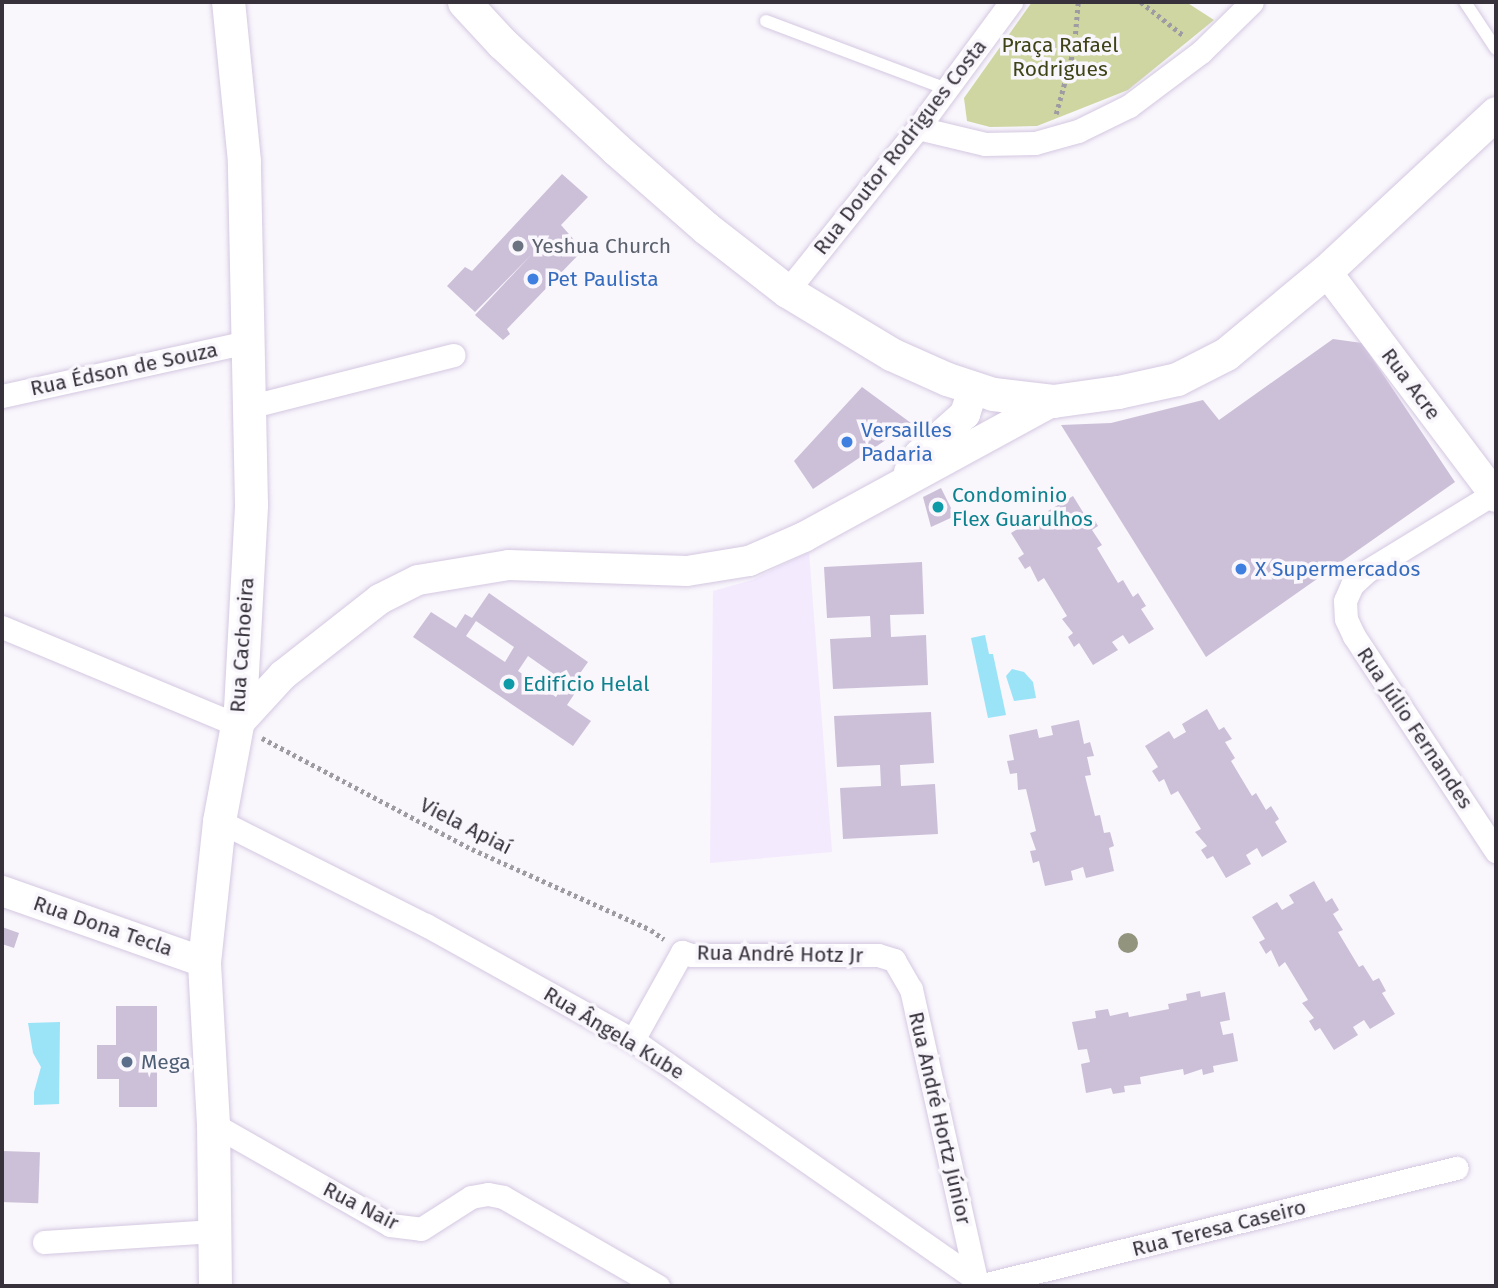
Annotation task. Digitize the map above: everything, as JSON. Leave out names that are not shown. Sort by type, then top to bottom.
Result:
[{"type":"main road","name":"Rua Cachoeira","points":[[215,1286],[213,1124],[204,962],[219,821],[237,725],[251,504],[244,161],[228,2]]},
{"type":"main road","points":[[464,2],[528,69],[616,149],[706,228],[787,291],[891,354],[967,386],[993,394],[1053,401],[1118,392],[1177,379],[1226,354],[1326,271],[1496,113]]},
{"type":"street","name":"Rua Doutor Rodrigues Costa","points":[[787,291],[918,128],[1012,2]]},
{"type":"street","points":[[918,128],[985,144],[1035,143],[1078,131],[1129,106],[1201,52],[1252,2]]},
{"type":"street","name":"Rua Acre","points":[[1326,271],[1495,494]]},
{"type":"street","name":"Rua Édson de Souza","points":[[2,396],[247,342]]},
{"type":"street","points":[[248,407],[454,355]]},
{"type":"street","points":[[903,482],[919,456],[967,410],[970,399],[967,386]]},
{"type":"street","points":[[2,627],[237,725],[294,666],[380,599],[418,580],[509,565],[687,571],[749,561],[804,537],[1053,401]]},
{"type":"street","name":"Rua Júlio Fernandes","points":[[1495,494],[1367,571],[1352,585],[1345,601],[1346,618],[1354,636],[1496,851]]},
{"type":"street","name":"Rua Ângela Kube","points":[[219,821],[426,925],[633,1040],[981,1284]]},
{"type":"street","name":"Rua Dona Tecla","points":[[2,891],[204,962]]},
{"type":"street","name":"Rua André Hotz Jr","points":[[633,1040],[682,952],[692,955],[878,955],[894,960]]},
{"type":"street","name":"Rua André Hortz Júnior","points":[[894,960],[911,989],[981,1284]]},
{"type":"street","name":"Rua Nair","points":[[213,1124],[390,1225],[421,1229],[471,1197],[488,1194],[503,1197],[657,1286]]},
{"type":"street","name":"Rua Teresa Caseiro","points":[[981,1284],[1457,1168]]},
{"type":"street","points":[[44,1242],[214,1231]]},
{"type":"lane","points":[[1465,2],[1496,49]]},
{"type":"lane","points":[[766,21],[947,89]]},
{"type":"path","points":[[1056,119],[1057,102],[1074,48],[1078,2]]},
{"type":"path","points":[[1141,2],[1189,40]]},
{"type":"path","name":"Viela Apiaí","points":[[237,725],[331,771],[472,849],[651,930],[682,952]]},
{"type":"shaded area","points":[[809,552],[832,852],[710,863],[713,591],[752,580]]},
{"type":"green space","name":"Praça Rafael Rodrigues","points":[[1032,2],[1186,2],[1214,20],[1128,90],[1037,126],[990,127],[967,121],[964,98]]},
{"type":"water","points":[[985,635],[989,654],[993,654],[1006,715],[988,718],[971,638]]},
{"type":"water","points":[[1012,669],[1024,672],[1033,682],[1036,698],[1014,701],[1006,676]]},
{"type":"water","points":[[60,1022],[59,1104],[34,1105],[34,1092],[41,1067],[33,1053],[28,1023]]},
{"type":"building","points":[[562,174],[588,197],[561,225],[583,250],[507,329],[510,334],[503,340],[475,315],[532,254],[475,312],[447,286],[465,267],[472,271]]},
{"type":"building","name":"X Supermercados","points":[[1333,339],[1362,343],[1455,482],[1206,657],[1061,425],[1111,423],[1203,400],[1219,420]]},
{"type":"building","name":"Versailles Padaria","points":[[862,387],[911,423],[813,489],[794,461]]},
{"type":"building","name":"Condominio Flex Guarulhos","points":[[941,488],[955,516],[931,527],[923,497]]},
{"type":"building","points":[[1073,496],[1086,517],[1091,514],[1098,526],[1092,530],[1102,545],[1097,548],[1118,583],[1123,580],[1133,597],[1138,593],[1146,606],[1141,609],[1154,629],[1129,644],[1123,635],[1112,642],[1118,650],[1093,665],[1079,643],[1074,647],[1068,637],[1073,633],[1062,619],[1067,616],[1044,578],[1038,582],[1030,566],[1025,569],[1018,558],[1024,554],[1011,533],[1036,518],[1041,526],[1053,519],[1048,511]]},
{"type":"building","points":[[922,562],[924,614],[890,615],[891,637],[926,635],[928,685],[833,689],[830,639],[871,637],[870,616],[827,618],[824,567]]},
{"type":"building","points":[[489,593],[588,662],[571,686],[577,690],[567,705],[591,721],[573,746],[413,637],[431,612],[456,628],[465,614],[472,618]],"holes":[[[476,621],[514,647],[505,662],[466,636]],[[528,656],[565,682],[556,697],[518,671]]]},
{"type":"building","points":[[1207,709],[1219,730],[1224,727],[1232,739],[1225,742],[1235,758],[1231,761],[1252,796],[1256,793],[1266,810],[1271,806],[1279,819],[1275,822],[1287,842],[1262,857],[1257,848],[1246,855],[1251,864],[1226,878],[1213,856],[1207,859],[1201,850],[1207,846],[1195,832],[1201,829],[1178,791],[1171,795],[1164,779],[1159,782],[1152,771],[1158,767],[1145,746],[1169,731],[1174,739],[1186,732],[1182,724]]},
{"type":"building","points":[[931,712],[934,763],[900,765],[901,786],[935,784],[938,834],[843,839],[840,788],[881,786],[880,765],[837,767],[834,716]]},
{"type":"building","points":[[1079,720],[1084,744],[1090,742],[1094,756],[1087,757],[1091,775],[1085,776],[1095,816],[1100,815],[1104,833],[1110,832],[1114,846],[1109,848],[1114,871],[1086,878],[1083,867],[1071,871],[1073,880],[1045,886],[1039,861],[1033,863],[1030,851],[1036,850],[1030,833],[1036,831],[1026,789],[1018,790],[1017,773],[1010,774],[1007,761],[1014,760],[1009,735],[1037,729],[1039,738],[1053,735],[1051,726]]},
{"type":"building","points":[[1314,881],[1326,902],[1332,898],[1339,910],[1333,914],[1343,930],[1338,932],[1359,967],[1363,965],[1373,981],[1379,978],[1386,991],[1382,993],[1395,1014],[1370,1029],[1364,1020],[1353,1027],[1358,1035],[1334,1050],[1320,1028],[1315,1031],[1309,1021],[1314,1018],[1302,1003],[1308,1000],[1285,962],[1279,967],[1271,950],[1266,954],[1259,942],[1265,939],[1252,917],[1277,902],[1282,910],[1294,903],[1289,895]]},
{"type":"building","points":[[2,927],[19,933],[14,948],[2,944]]},
{"type":"building","points":[[1200,991],[1201,997],[1225,992],[1230,1020],[1220,1022],[1223,1035],[1233,1033],[1238,1061],[1213,1066],[1214,1072],[1203,1075],[1202,1069],[1184,1075],[1183,1069],[1140,1077],[1141,1084],[1124,1086],[1125,1092],[1113,1094],[1111,1088],[1086,1093],[1081,1064],[1090,1062],[1087,1049],[1078,1050],[1072,1022],[1096,1018],[1095,1011],[1108,1009],[1110,1016],[1128,1012],[1129,1017],[1169,1009],[1168,1004],[1187,1000],[1186,994]]},
{"type":"building","name":"Mega","points":[[116,1006],[157,1006],[157,1107],[119,1107],[119,1079],[97,1079],[97,1045],[116,1045]]},
{"type":"building","points":[[2,1151],[40,1152],[38,1203],[2,1202]]},
{"type":"place","name":"Yeshua Church","points":[[518,246]]},
{"type":"place","name":"Pet Paulista","points":[[533,279]]},
{"type":"place","name":"Versailles Padaria","points":[[847,442]]},
{"type":"place","name":"Condominio Flex Guarulhos","points":[[938,507]]},
{"type":"place","name":"X Supermercados","points":[[1241,569]]},
{"type":"place","name":"Edifício Helal","points":[[509,684]]},
{"type":"place","name":"Mega","points":[[127,1062]]}]
